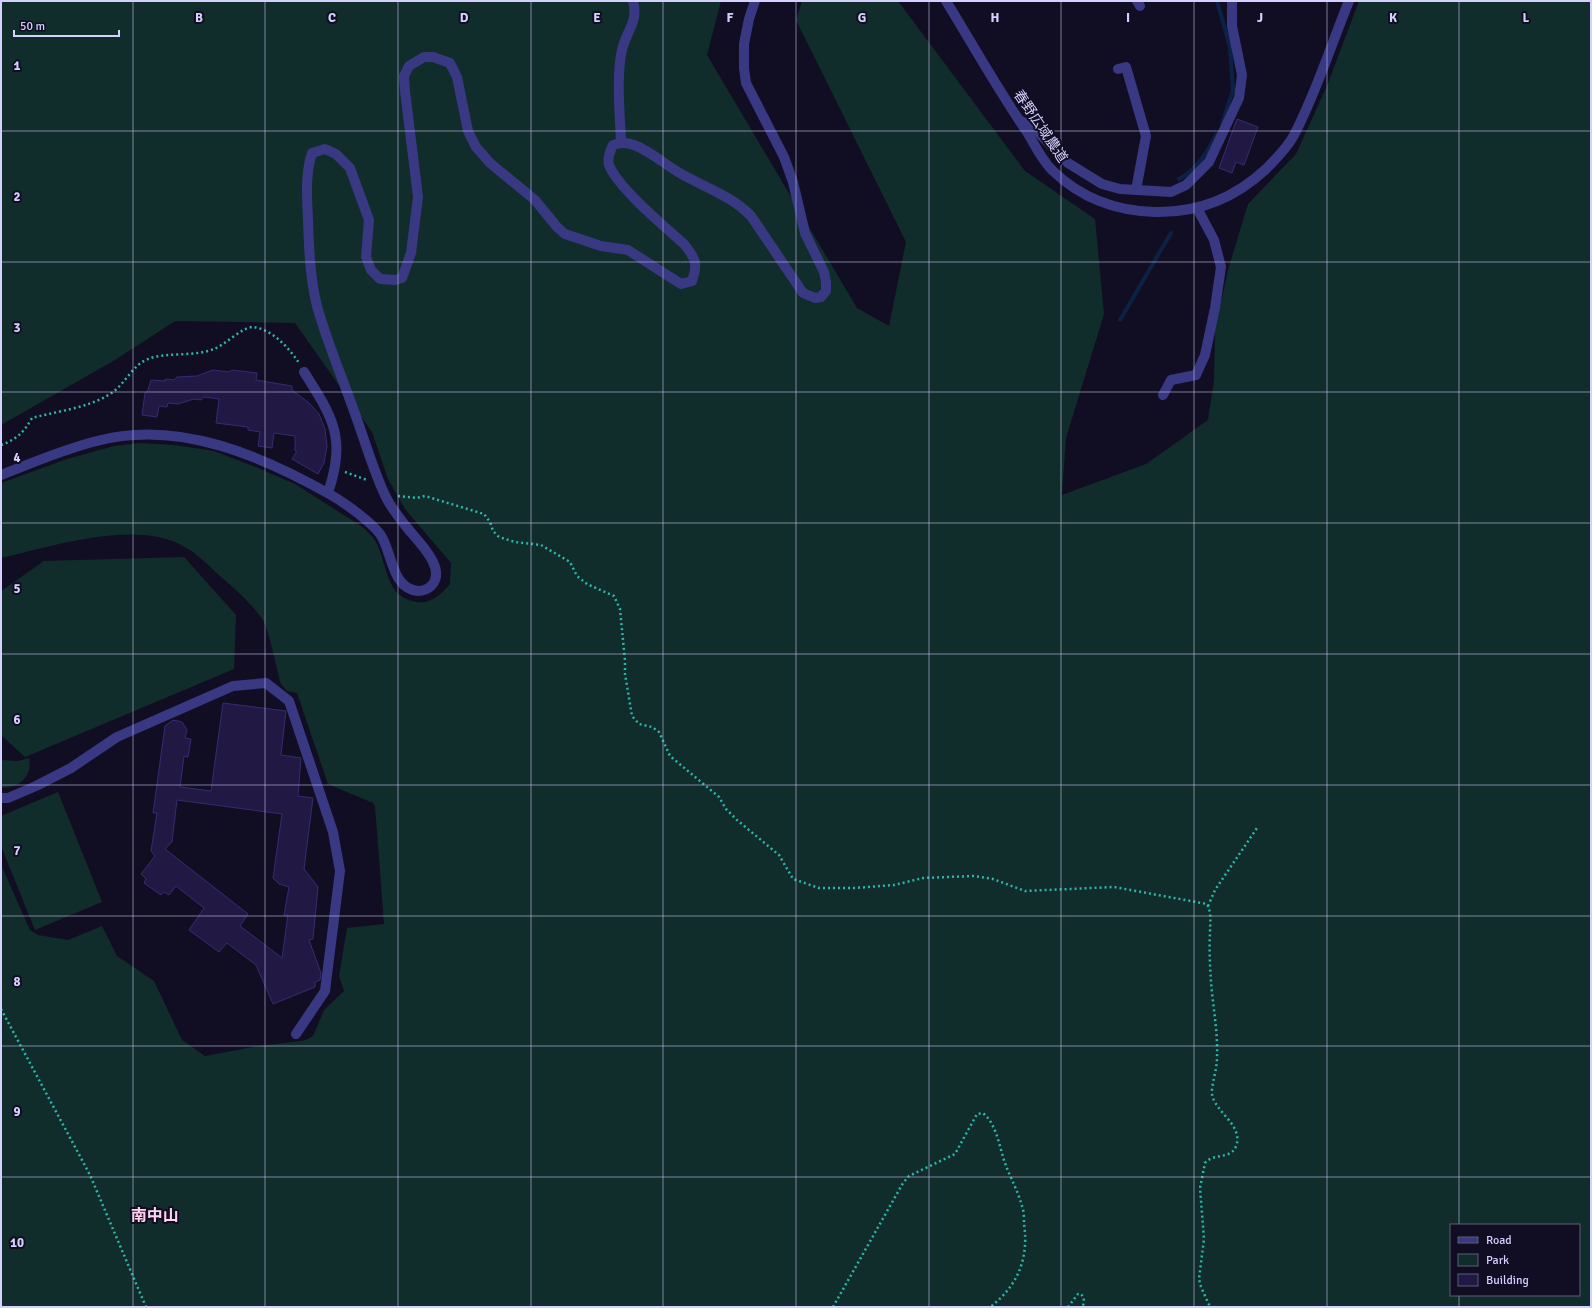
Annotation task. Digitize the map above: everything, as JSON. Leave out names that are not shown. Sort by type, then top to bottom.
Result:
[{"type":"street","points":[[621,142],[620,70],[622,50],[635,16],[633,1]]},
{"type":"street","points":[[1,475],[98,440],[140,434],[221,444],[281,468],[330,495],[370,524],[381,535],[396,574],[405,587],[414,591],[423,591],[430,587],[435,580],[436,572],[434,565],[428,552],[406,527],[386,498],[317,306],[310,264],[306,188],[308,166],[312,153],[325,149],[336,154],[350,168],[369,220],[366,257],[371,270],[380,279],[395,280],[402,278],[411,253],[418,197],[404,91],[404,76],[409,66],[424,57],[442,60],[450,63],[457,76],[468,130],[476,147],[490,163],[535,200],[557,227],[565,234],[601,246],[628,250],[681,284],[692,282],[696,268],[693,256],[684,244],[620,183],[609,164],[609,153],[613,144],[621,142],[632,144],[647,151],[677,171],[742,206],[751,216],[802,293],[816,298],[821,297],[826,291],[824,272],[805,233],[793,182],[784,157],[746,83],[744,68],[744,44],[755,1]]},
{"type":"street","name":"春野広域農道","points":[[946,1],[1018,120],[1052,170],[1073,189],[1105,204],[1135,212],[1169,212],[1197,208],[1223,200],[1251,183],[1275,160],[1294,136],[1349,1]]},
{"type":"street","points":[[1018,120],[1033,127],[1068,162],[1102,184],[1120,189],[1171,192],[1186,185],[1209,162],[1218,147],[1239,98],[1242,75],[1232,26],[1232,1]]},
{"type":"street","points":[[1118,69],[1126,67],[1146,136],[1136,190]]},
{"type":"street","points":[[1163,395],[1171,380],[1196,375],[1205,355],[1215,308],[1221,267],[1214,240],[1197,208]]},
{"type":"street","points":[[304,372],[327,407],[335,429],[337,456],[330,495]]},
{"type":"street","points":[[1,798],[8,798],[36,786],[71,768],[117,737],[233,686],[266,682],[289,702],[333,832],[340,871],[325,991],[296,1034]]},
{"type":"path","points":[[1,445],[13,441],[24,432],[32,418],[90,403],[111,394],[136,367],[148,359],[210,350],[227,342],[247,328],[258,328],[287,346],[304,372]]},
{"type":"path","points":[[335,467],[353,476],[373,482]]},
{"type":"path","points":[[394,494],[413,498],[425,496],[484,514],[490,522],[493,532],[499,537],[515,542],[542,546],[570,562],[577,576],[587,584],[614,596],[620,609],[625,674],[632,716],[639,724],[652,727],[659,732],[670,756],[719,796],[726,809],[737,820],[779,855],[794,879],[819,888],[855,888],[894,885],[923,878],[972,876],[993,879],[1025,891],[1114,887],[1182,901],[1204,903],[1208,906],[1211,915],[1210,972],[1218,1040],[1217,1067],[1212,1096],[1215,1104],[1228,1119],[1237,1140],[1235,1148],[1229,1155],[1212,1158],[1206,1162],[1200,1188],[1204,1239],[1200,1283],[1210,1307]]},
{"type":"path","points":[[1208,906],[1215,890],[1258,828]]},
{"type":"path","points":[[1,1009],[90,1175],[146,1307]]},
{"type":"path","points":[[833,1307],[909,1176],[955,1154],[977,1114],[983,1113],[990,1119],[993,1126],[1005,1164],[1022,1205],[1026,1240],[1019,1274],[1005,1294],[990,1307]]},
{"type":"path","points":[[1068,1307],[1078,1294],[1081,1294],[1084,1298],[1083,1307]]},
{"type":"green space","points":[[1,1],[721,1],[707,55],[857,308],[889,326],[906,242],[796,20],[802,1],[898,1],[1025,171],[1095,219],[1104,314],[1066,438],[1062,495],[1146,464],[1208,420],[1214,380],[1215,331],[1228,270],[1248,204],[1296,154],[1327,86],[1359,1],[1591,1],[1591,1307],[1,1307],[1,865],[30,930],[38,935],[68,940],[102,926],[117,956],[154,981],[182,1040],[205,1056],[258,1046],[301,1041],[313,1036],[324,1010],[344,991],[339,976],[347,928],[384,924],[375,806],[373,803],[328,784],[297,693],[287,691],[281,684],[265,625],[254,608],[198,556],[183,546],[163,538],[141,535],[118,535],[93,538],[68,542],[1,558],[1,483],[67,459],[114,446],[140,443],[174,445],[214,451],[295,484],[361,526],[372,536],[377,544],[393,588],[406,599],[416,602],[427,602],[439,595],[450,584],[451,563],[405,509],[388,479],[372,432],[295,323],[175,321],[115,360],[1,425]]},
{"type":"green space","points":[[184,557],[236,615],[234,669],[25,757],[1,735],[1,591],[44,561]]},
{"type":"green space","points":[[29,758],[30,765],[27,776],[19,784],[1,788],[1,760],[18,761]]},
{"type":"green space","points":[[58,792],[102,902],[35,930],[1,846],[1,816]]},
{"type":"building","points":[[1237,119],[1258,127],[1244,165],[1236,162],[1232,173],[1219,168]]},
{"type":"building","points":[[213,370],[229,372],[232,370],[257,373],[256,380],[292,386],[292,390],[309,403],[319,414],[325,429],[327,446],[324,463],[318,474],[292,459],[297,451],[295,451],[295,436],[274,433],[272,448],[258,446],[260,432],[248,430],[248,427],[216,423],[219,399],[204,397],[201,400],[194,399],[178,404],[168,403],[167,407],[159,406],[157,417],[142,415],[145,393],[148,390],[151,380],[174,380],[177,377],[197,376]]},
{"type":"building","points":[[223,703],[286,711],[281,755],[301,758],[298,796],[313,798],[304,869],[318,887],[313,939],[309,940],[321,973],[320,980],[315,982],[315,987],[273,1004],[256,965],[227,943],[219,952],[189,930],[204,908],[176,886],[169,895],[164,892],[161,895],[144,883],[146,879],[141,874],[155,856],[151,851],[157,813],[153,813],[165,726],[173,720],[182,722],[187,730],[185,738],[191,739],[188,757],[184,756],[180,787],[211,791]],"holes":[[[177,800],[282,814],[273,878],[279,884],[289,887],[284,915],[288,915],[282,958],[240,926],[248,914],[165,849],[172,842]]]},
{"type":"waterway","points":[[1217,1],[1230,47],[1233,90],[1222,124]]},
{"type":"waterway","points":[[1179,179],[1201,160],[1216,135]]},
{"type":"waterway","points":[[1120,320],[1171,233]]},
{"type":"district","name":"南中山","points":[[155,1215]]}]
